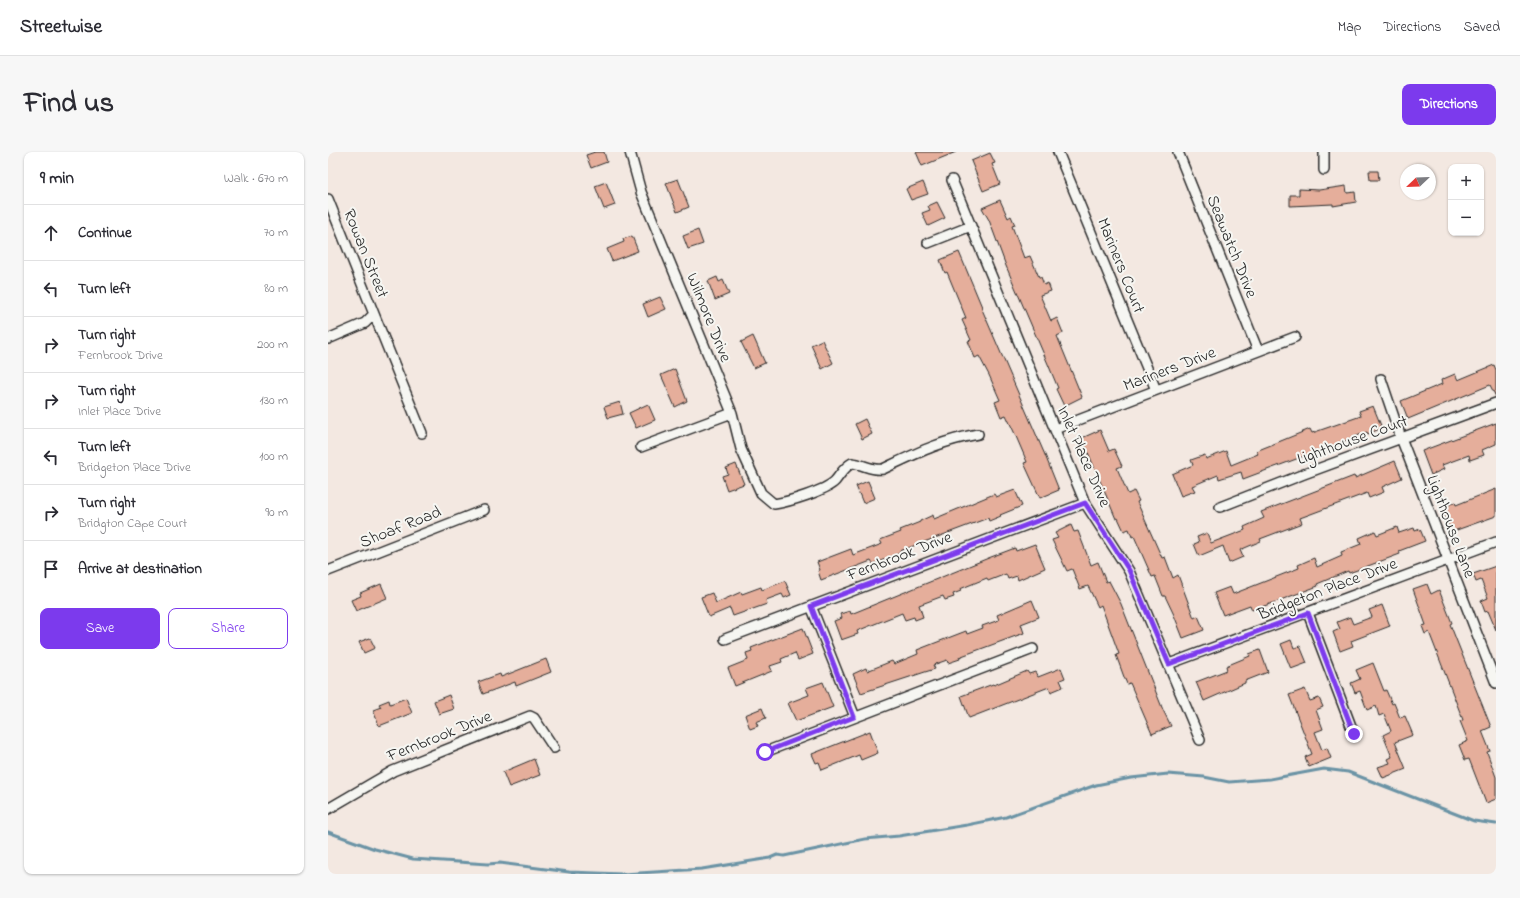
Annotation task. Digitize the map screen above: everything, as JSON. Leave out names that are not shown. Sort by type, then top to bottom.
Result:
[{"type":"street","name":"Wilmore Drive","points":[[630,152],[641,192],[732,413],[741,448],[761,493],[774,504],[789,502],[834,481],[841,471],[852,463],[877,470],[883,469],[930,446],[951,439],[978,434]]},
{"type":"street","name":"Mariners Court","points":[[1058,152],[1156,390]]},
{"type":"street","name":"Seawatch Drive","points":[[1178,152],[1258,351]]},
{"type":"street","points":[[1324,152],[1324,170]]},
{"type":"street","name":"Inlet Place Drive","points":[[952,180],[1085,503],[1129,570],[1200,740]]},
{"type":"street","name":"Rowan Street","points":[[328,199],[374,314],[365,323],[328,339]]},
{"type":"street","points":[[928,243],[971,226]]},
{"type":"street","points":[[374,314],[422,433]]},
{"type":"street","name":"Mariners Drive","points":[[1055,429],[1295,337]]},
{"type":"street","name":"Lighthouse Lane","points":[[1381,379],[1401,438],[1496,683]]},
{"type":"street","name":"Lighthouse Court","points":[[1220,507],[1496,402]]},
{"type":"street","points":[[641,447],[732,413]]},
{"type":"street","name":"Fernbrook Drive","points":[[725,639],[1085,503]]},
{"type":"street","name":"Shoaf Road","points":[[328,571],[484,510]]},
{"type":"street","name":"Bridgeton Place Drive","points":[[1169,664],[1496,542]]},
{"type":"street","points":[[811,606],[854,717]]},
{"type":"street","points":[[1308,613],[1354,734]]},
{"type":"street","points":[[765,752],[1033,649]]},
{"type":"street","name":"Fernbrook Drive","points":[[328,809],[393,771],[530,716],[534,718],[554,748]]},
{"type":"building","points":[[595,152],[604,152],[607,162],[591,168],[586,155]]},
{"type":"building","points":[[916,152],[956,152],[922,166]]},
{"type":"building","points":[[990,153],[995,163],[992,164],[1000,184],[983,191],[971,161]]},
{"type":"building","points":[[1369,171],[1378,171],[1379,180],[1370,180]]},
{"type":"building","points":[[678,179],[689,207],[677,212],[666,183]]},
{"type":"building","points":[[606,182],[615,205],[604,209],[595,186]]},
{"type":"building","points":[[923,182],[928,194],[911,200],[906,189]]},
{"type":"building","points":[[1346,186],[1347,193],[1355,192],[1356,202],[1333,206],[1333,204],[1290,206],[1290,195],[1299,195],[1299,189],[1319,190]]},
{"type":"building","points":[[1000,200],[1008,218],[1011,216],[1015,225],[1012,226],[1024,258],[1030,256],[1039,277],[1041,277],[1044,285],[1048,283],[1051,291],[1040,295],[1051,321],[1057,318],[1063,333],[1057,336],[1082,397],[1064,406],[1056,389],[1058,388],[1006,266],[989,220],[982,208]]},
{"type":"building","points":[[937,202],[945,218],[928,226],[922,213],[930,210],[928,206]]},
{"type":"building","points":[[698,230],[703,244],[688,249],[683,236]]},
{"type":"building","points":[[632,236],[638,251],[612,261],[607,249],[624,242],[623,239]]},
{"type":"building","points":[[959,252],[1059,490],[1040,498],[1024,463],[1027,462],[1006,415],[1001,417],[995,402],[1000,400],[989,375],[979,356],[975,358],[968,341],[971,340],[962,320],[966,318],[947,272],[945,273],[940,260]]},
{"type":"building","points":[[717,277],[719,282],[723,280],[729,294],[715,300],[708,281]]},
{"type":"building","points":[[660,297],[666,309],[648,317],[643,304]]},
{"type":"building","points":[[753,336],[765,363],[754,368],[741,342]]},
{"type":"building","points":[[822,340],[833,363],[822,369],[811,345]]},
{"type":"building","points":[[1494,365],[1496,370],[1496,397],[1490,385],[1408,419],[1401,401],[1442,384],[1441,380],[1455,374],[1458,380]]},
{"type":"building","points":[[675,369],[687,401],[675,407],[661,375]]},
{"type":"building","points":[[620,402],[623,414],[608,418],[604,407]]},
{"type":"building","points":[[648,404],[655,420],[636,428],[629,413]]},
{"type":"building","points":[[1373,406],[1382,428],[1339,443],[1340,444],[1327,450],[1316,454],[1315,452],[1243,479],[1241,472],[1219,479],[1218,475],[1192,486],[1195,491],[1181,496],[1172,474],[1193,465],[1191,460],[1205,455],[1206,459],[1226,451],[1231,465],[1258,454],[1256,451],[1310,429],[1312,433],[1361,416],[1359,411]]},
{"type":"building","points":[[865,419],[872,434],[862,439],[855,424]]},
{"type":"building","points":[[1496,423],[1496,444],[1482,450],[1484,455],[1470,460],[1469,455],[1442,465],[1444,469],[1431,475],[1422,451]]},
{"type":"building","points":[[1100,430],[1109,451],[1114,449],[1122,466],[1117,468],[1128,494],[1134,491],[1139,501],[1137,502],[1162,558],[1165,557],[1173,578],[1178,575],[1194,618],[1198,616],[1204,630],[1183,638],[1165,596],[1163,596],[1155,576],[1152,577],[1134,536],[1132,537],[1129,529],[1124,531],[1118,518],[1116,519],[1082,438]]},
{"type":"building","points":[[1395,461],[1402,478],[1382,487],[1384,492],[1369,498],[1367,493],[1300,518],[1302,523],[1260,539],[1261,541],[1240,550],[1243,557],[1229,563],[1223,546],[1199,556],[1194,544],[1199,542],[1197,537],[1207,533],[1211,543],[1245,530],[1244,527],[1264,518],[1261,512],[1354,476],[1355,478]]},
{"type":"building","points":[[736,464],[744,484],[727,490],[722,476],[728,474],[726,468]]},
{"type":"building","points":[[868,481],[875,498],[863,503],[856,486]]},
{"type":"building","points":[[1496,489],[1496,516],[1451,532],[1441,508],[1455,502],[1456,505]]},
{"type":"building","points":[[1015,490],[1022,506],[1000,515],[1001,516],[989,521],[988,518],[900,551],[900,553],[873,564],[871,561],[821,580],[817,562],[851,549],[853,555],[882,544],[880,540],[901,532],[900,530],[933,515],[934,519],[994,494],[996,497]]},
{"type":"building","points":[[1071,525],[1074,532],[1078,531],[1091,565],[1098,562],[1106,582],[1109,581],[1121,604],[1163,710],[1171,726],[1152,734],[1130,683],[1127,684],[1124,677],[1116,655],[1119,654],[1101,605],[1098,607],[1088,586],[1080,589],[1072,569],[1067,571],[1052,540],[1058,538],[1055,533]]},
{"type":"building","points":[[1397,527],[1399,533],[1414,528],[1415,531],[1420,529],[1425,541],[1399,551],[1400,554],[1349,573],[1348,571],[1317,584],[1318,586],[1267,605],[1252,610],[1250,605],[1223,615],[1214,593],[1230,587],[1233,594],[1299,568],[1298,565],[1314,558],[1317,567],[1342,556],[1341,552],[1361,544],[1359,538],[1375,531],[1377,535]]},
{"type":"building","points":[[1035,544],[1045,568],[1018,580],[1017,576],[1008,579],[1006,574],[988,581],[987,578],[960,589],[961,591],[953,594],[954,597],[945,600],[943,596],[919,605],[923,617],[915,620],[914,617],[905,620],[902,613],[857,631],[858,634],[841,640],[834,621],[842,618],[840,614],[850,611],[851,614],[991,557],[1015,548],[1016,551]]},
{"type":"building","points":[[1496,566],[1496,630],[1488,611],[1485,612],[1481,601],[1488,598],[1481,580],[1476,582],[1473,574]]},
{"type":"building","points":[[785,581],[791,595],[784,598],[782,594],[766,600],[767,604],[733,616],[730,608],[709,617],[701,597],[712,593],[716,603],[741,592],[742,594],[761,587],[762,590]]},
{"type":"building","points":[[381,584],[387,598],[356,611],[351,600],[361,596],[360,593]]},
{"type":"building","points":[[1427,584],[1431,594],[1439,590],[1452,623],[1450,624],[1491,727],[1482,731],[1490,751],[1487,752],[1496,777],[1496,799],[1486,803],[1469,759],[1465,760],[1459,745],[1468,741],[1460,721],[1463,720],[1429,632],[1425,634],[1422,626],[1426,625],[1413,589]]},
{"type":"building","points":[[1032,600],[1039,617],[1021,624],[1024,633],[959,657],[960,659],[948,663],[947,660],[933,665],[935,669],[861,693],[853,674],[866,668],[867,671],[892,661],[894,664],[918,654],[917,650],[966,631],[967,634],[983,628],[982,626],[999,620],[997,615]]},
{"type":"building","points":[[1382,605],[1390,626],[1351,641],[1353,646],[1340,651],[1333,632],[1340,629],[1337,622],[1350,617],[1353,624],[1372,617],[1369,610]]},
{"type":"building","points":[[803,628],[813,654],[798,660],[795,653],[781,659],[782,662],[770,666],[772,671],[735,686],[728,668],[748,660],[746,653],[752,651],[751,648]]},
{"type":"building","points":[[370,638],[375,648],[364,653],[359,642]]},
{"type":"building","points":[[1291,640],[1294,648],[1300,646],[1307,663],[1291,669],[1281,644]]},
{"type":"building","points":[[1260,650],[1268,672],[1245,681],[1245,683],[1204,701],[1196,682],[1227,670],[1226,666]]},
{"type":"building","points":[[546,659],[551,672],[516,686],[515,682],[483,694],[478,682],[500,674],[501,677]]},
{"type":"building","points":[[1373,663],[1384,691],[1386,690],[1392,704],[1394,703],[1400,718],[1405,716],[1413,735],[1395,742],[1406,769],[1383,778],[1378,767],[1390,763],[1388,759],[1392,757],[1383,735],[1391,731],[1384,714],[1379,716],[1376,706],[1367,710],[1360,691],[1355,693],[1351,683],[1360,679],[1356,670]]},
{"type":"building","points":[[1061,668],[1065,678],[1060,680],[1063,687],[1051,692],[1049,687],[969,718],[961,696],[993,684],[994,685],[1027,671],[1029,674],[1035,672],[1038,677]]},
{"type":"building","points":[[823,682],[833,707],[796,721],[788,703],[809,695],[806,688]]},
{"type":"building","points":[[1305,689],[1310,701],[1319,698],[1323,707],[1316,710],[1323,729],[1315,732],[1322,750],[1327,748],[1331,758],[1309,767],[1305,757],[1312,754],[1289,695]]},
{"type":"building","points":[[449,695],[454,709],[439,714],[434,701]]},
{"type":"building","points":[[406,698],[412,713],[379,726],[373,710],[381,707],[379,704],[389,700],[390,704]]},
{"type":"building","points":[[762,708],[766,718],[756,722],[758,726],[750,729],[745,715]]},
{"type":"building","points":[[870,731],[878,753],[861,760],[859,755],[822,770],[819,762],[816,763],[812,754]]},
{"type":"building","points":[[534,759],[540,775],[509,787],[503,772]]},
{"type":"waterway","points":[[328,832],[375,849],[413,859],[488,864],[500,863],[569,872],[623,874],[702,869],[770,858],[777,855],[784,856],[865,839],[899,836],[967,825],[1006,817],[1096,785],[1131,778],[1168,774],[1204,777],[1229,782],[1270,779],[1324,769],[1348,772],[1474,821],[1496,824]]},
{"type":"route","points":[[765,752],[854,717],[811,606],[1085,503],[1129,570],[1169,664],[1308,613],[1354,734]]}]
